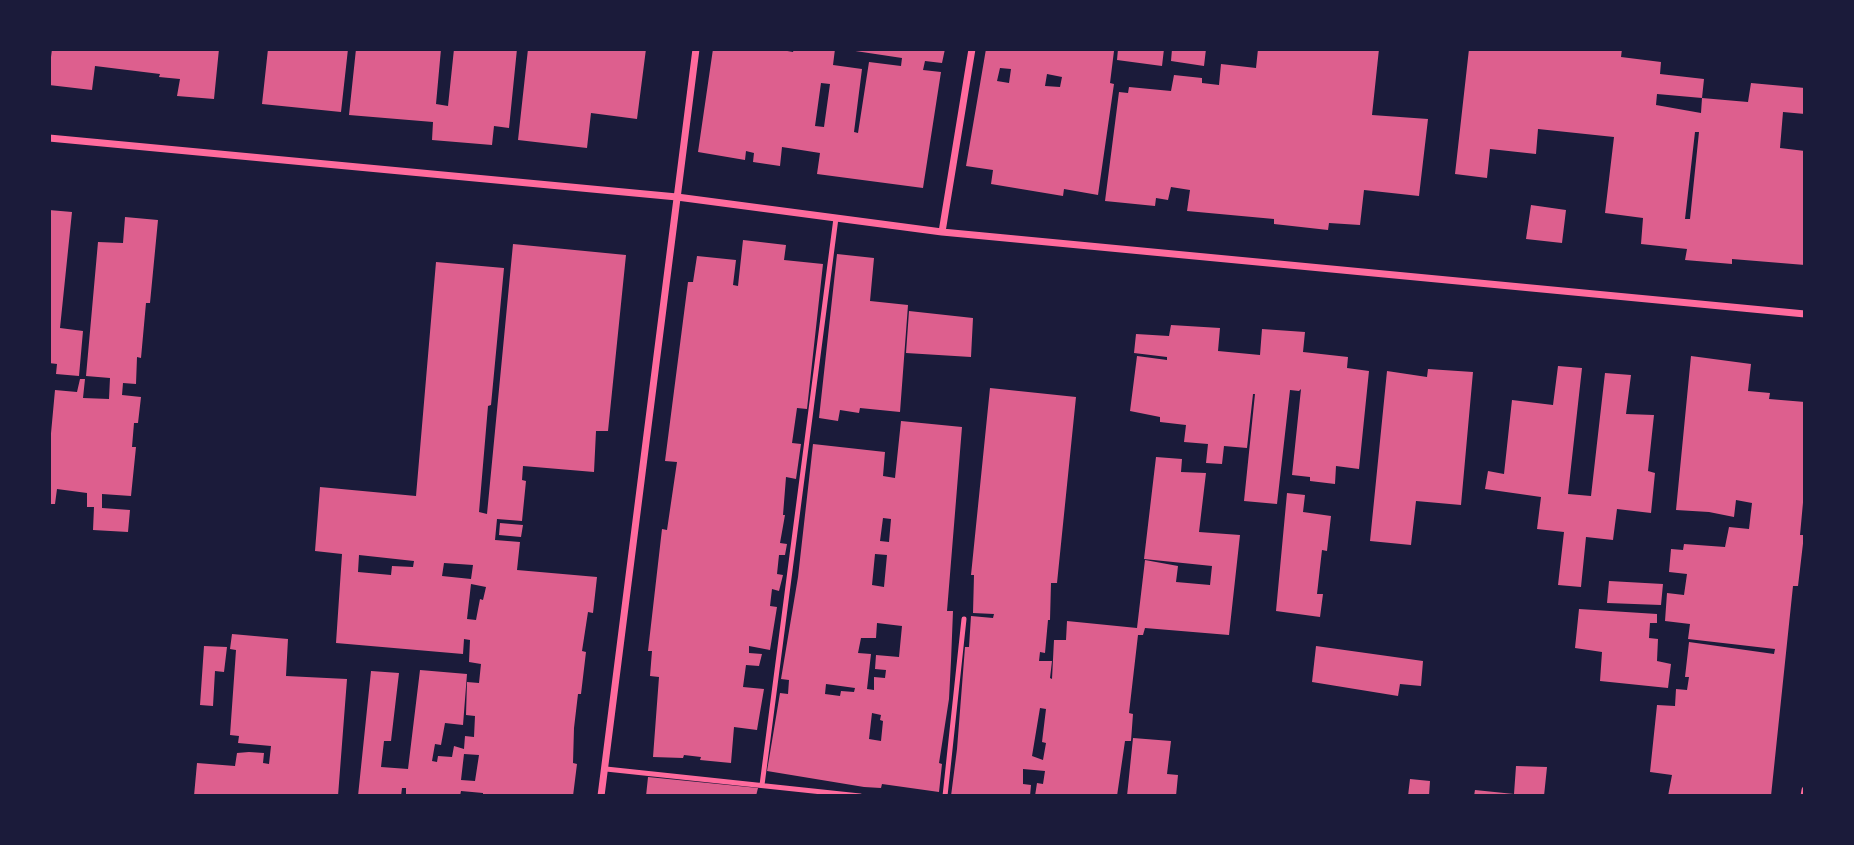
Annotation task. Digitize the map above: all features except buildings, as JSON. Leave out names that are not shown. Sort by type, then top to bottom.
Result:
[{"type":"street","points":[[601,796],[696,49]]},
{"type":"street","points":[[942,232],[972,49]]},
{"type":"street","points":[[49,138],[677,197],[942,232],[1805,314]]},
{"type":"street","points":[[1804,796],[1805,790]]},
{"type":"lane","points":[[762,785],[836,218]]},
{"type":"lane","points":[[945,796],[964,620]]},
{"type":"lane","points":[[606,769],[860,796]]}]
